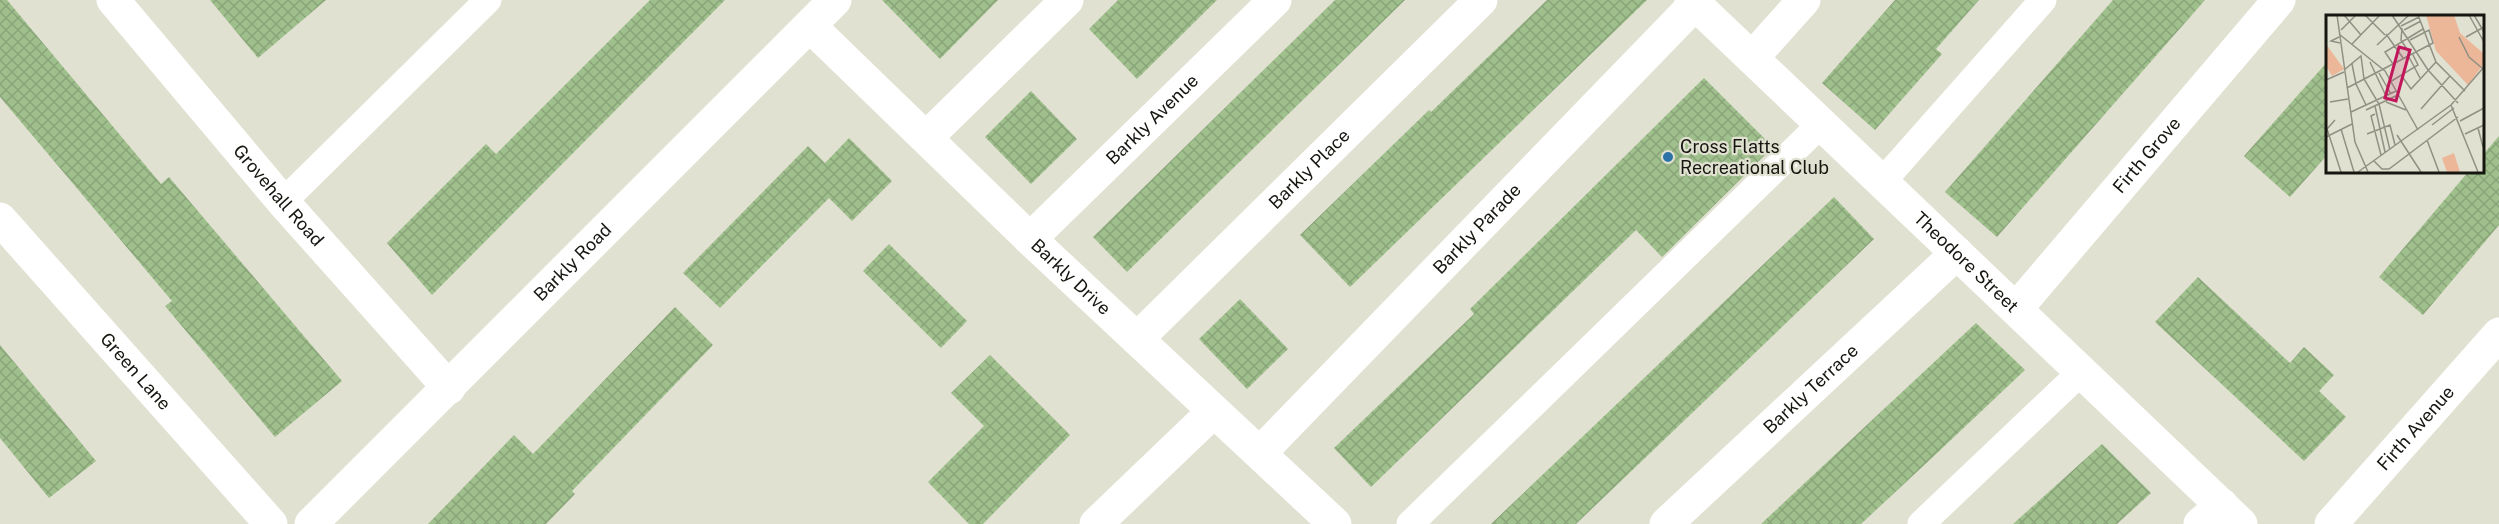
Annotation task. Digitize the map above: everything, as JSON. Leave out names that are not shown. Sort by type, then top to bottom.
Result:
[{"type":"street","name":"Barkly Road","points":[[311,524],[835,0]]},
{"type":"street","points":[[926,138],[1067,0]]},
{"type":"street","name":"Barkly Avenue","points":[[1030,239],[1275,0]]},
{"type":"street","name":"Barkly Place","points":[[1137,339],[1481,0]]},
{"type":"street","points":[[1752,58],[1804,0]]},
{"type":"street","name":"Firth Grove","points":[[2016,309],[2279,0]]},
{"type":"street","name":"Theodore Street","points":[[1693,2],[2081,372],[2221,518]]},
{"type":"street","name":"Barkly Parade","points":[[1260,453],[1693,2]]},
{"type":"street","name":"Grovehall Road","points":[[122,3],[284,202],[449,388]]},
{"type":"street","name":"Barkly Drive","points":[[810,26],[1030,239],[1335,524]]},
{"type":"street","name":"Green Lane","points":[[0,219],[271,524]]},
{"type":"street","name":"Barkly Terrace","points":[[1666,524],[1957,254]]},
{"type":"street","name":"Firth Avenue","points":[[2331,524],[2499,334]]},
{"type":"street","points":[[1096,524],[1213,412]]},
{"type":"lane","points":[[284,202],[488,0]]},
{"type":"lane","points":[[1882,182],[2043,0]]},
{"type":"lane","points":[[1410,524],[1821,124]]},
{"type":"lane","points":[[1921,524],[2081,372]]},
{"type":"building","points":[[0,0],[7,0],[161,184],[169,177],[342,381],[275,437],[165,306],[172,301],[0,97]]},
{"type":"building","points":[[210,0],[326,0],[258,58]]},
{"type":"building","points":[[650,0],[725,0],[432,295],[387,243],[486,144],[496,154]]},
{"type":"building","points":[[882,0],[998,0],[940,59]]},
{"type":"building","points":[[1118,0],[1217,0],[1137,79],[1089,29]]},
{"type":"building","points":[[1335,0],[1405,0],[1127,272],[1093,237]]},
{"type":"building","points":[[1547,0],[1647,0],[1350,287],[1300,235]]},
{"type":"building","points":[[1895,0],[1979,0],[1936,49],[1942,54],[1875,130],[1822,83]]},
{"type":"building","points":[[2113,0],[2205,0],[1997,237],[1945,192]]},
{"type":"building","points":[[2326,63],[2326,156],[2290,197],[2244,156]]},
{"type":"building","points":[[1704,78],[1773,147],[1662,257],[1636,230],[1371,487],[1334,448],[1474,314],[1470,309]]},
{"type":"building","points":[[1031,91],[1077,139],[1031,184],[985,137]]},
{"type":"building","points":[[2499,136],[2499,225],[2423,315],[2379,277],[2468,172],[2484,172],[2484,154]]},
{"type":"building","points":[[849,138],[892,181],[852,221],[829,198],[720,308],[683,273],[808,146],[825,163]]},
{"type":"building","points":[[1834,197],[1874,239],[1576,524],[1491,524]]},
{"type":"building","points":[[889,244],[967,321],[941,348],[863,271]]},
{"type":"building","points":[[2198,277],[2290,363],[2304,347],[2334,375],[2319,391],[2346,417],[2304,461],[2155,322]]},
{"type":"building","points":[[1240,299],[1288,349],[1247,389],[1199,339]]},
{"type":"building","points":[[675,307],[713,345],[572,491],[575,494],[546,524],[428,524],[514,435],[533,454]]},
{"type":"building","points":[[1976,323],[2025,370],[1935,455],[1861,524],[1761,524]]},
{"type":"building","points":[[0,345],[96,461],[49,498],[0,438]]},
{"type":"building","points":[[990,355],[1070,435],[983,524],[969,524],[928,482],[984,426],[951,393]]},
{"type":"building","points":[[2102,444],[2151,493],[2117,524],[2013,524]]},
{"type":"place","name":"Cross Flatts Recreational Club","points":[[1668,157]]}]
